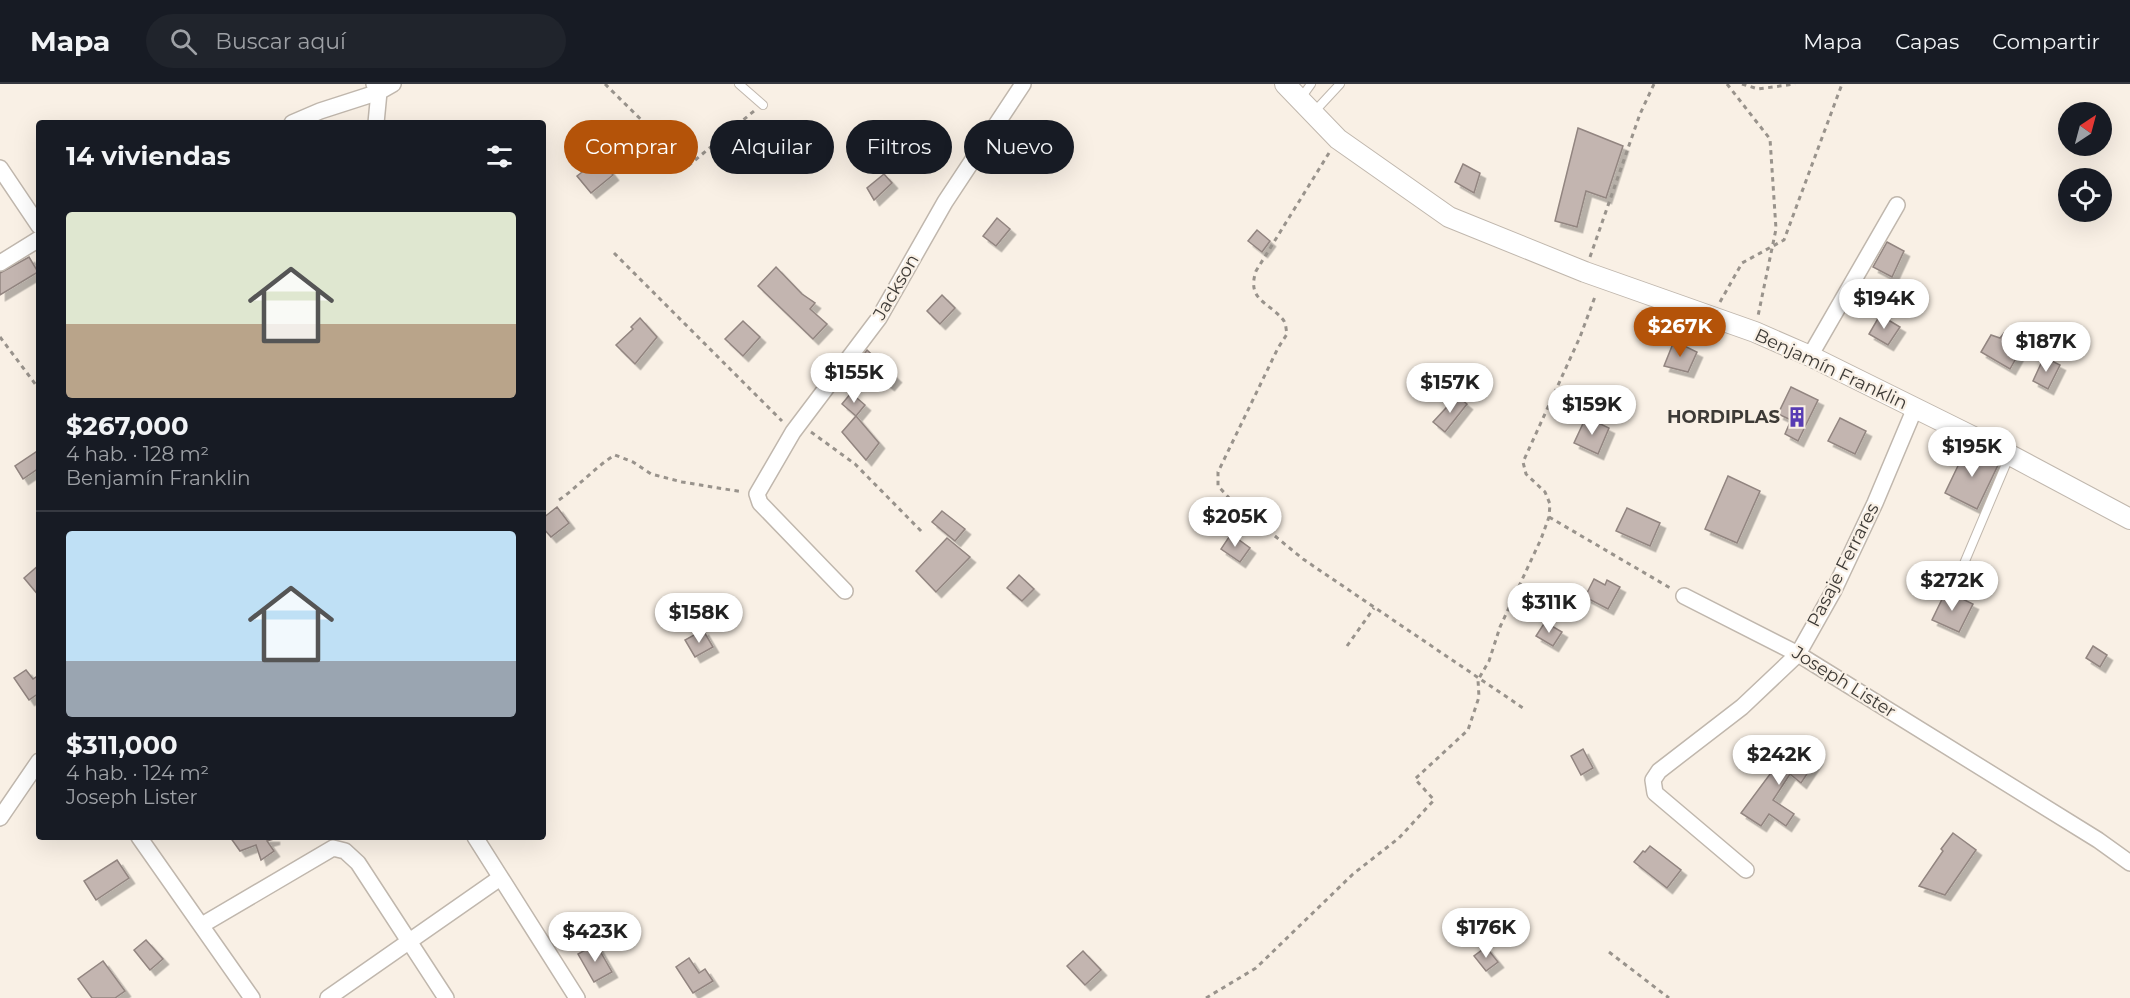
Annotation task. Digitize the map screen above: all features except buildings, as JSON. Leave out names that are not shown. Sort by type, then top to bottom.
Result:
[{"type":"street","name":"Jackson","points":[[757,494],[796,428],[879,318],[945,202],[1023,84]]},
{"type":"street","name":"Benjamín Franklin","points":[[1285,84],[1308,99],[1338,138],[1449,217],[1593,275],[1755,332],[1810,356],[2010,455],[2130,519]]},
{"type":"street","points":[[299,120],[382,87]]},
{"type":"street","points":[[376,120],[382,87]]},
{"type":"street","points":[[0,168],[36,222]]},
{"type":"street","points":[[1810,356],[1897,205]]},
{"type":"street","points":[[0,263],[36,241]]},
{"type":"street","name":"Pasaje Ferrares","points":[[1746,870],[1655,793],[1653,780],[1659,771],[1742,707],[1797,654],[1834,590],[1875,503],[1915,408]]},
{"type":"street","points":[[757,494],[760,502],[845,591]]},
{"type":"street","name":"Joseph Lister","points":[[1684,596],[1797,654],[2130,862]]},
{"type":"street","points":[[0,818],[36,765]]},
{"type":"street","points":[[141,840],[252,998]]},
{"type":"street","points":[[476,840],[577,998]]},
{"type":"street","points":[[202,925],[333,848],[345,851],[358,863],[446,998]]},
{"type":"street","points":[[328,998],[500,878]]},
{"type":"lane","points":[[739,84],[763,105]]},
{"type":"lane","points":[[1308,99],[1340,84]]},
{"type":"lane","points":[[1960,573],[2010,455]]},
{"type":"path","points":[[605,84],[688,166],[763,105]]},
{"type":"path","points":[[1206,998],[1256,968],[1353,874],[1399,838],[1434,800],[1415,779],[1467,730],[1479,697],[1478,680],[1490,661],[1500,627],[1549,517],[1550,504],[1545,492],[1526,474],[1523,462],[1580,337],[1593,275],[1640,114],[1654,84]]},
{"type":"path","points":[[1727,84],[1770,139],[1776,229],[1755,332]]},
{"type":"path","points":[[1742,84],[1758,89],[1795,84]]},
{"type":"path","points":[[1712,316],[1742,263],[1784,240],[1842,84]]},
{"type":"path","points":[[1338,138],[1256,271],[1254,288],[1258,298],[1285,322],[1287,334],[1218,472],[1218,486],[1231,500],[1303,559],[1478,680],[1526,710]]},
{"type":"path","points":[[614,253],[796,428],[855,464],[924,534]]},
{"type":"path","points":[[0,337],[36,385]]},
{"type":"path","points":[[559,500],[615,455],[633,462],[651,474],[682,482],[757,494]]},
{"type":"path","points":[[1549,517],[1684,596]]},
{"type":"path","points":[[1347,646],[1374,608]]},
{"type":"path","points":[[1609,952],[1669,998]]},
{"type":"place","name":"HORDIPLAS","points":[[1797,417]]}]
